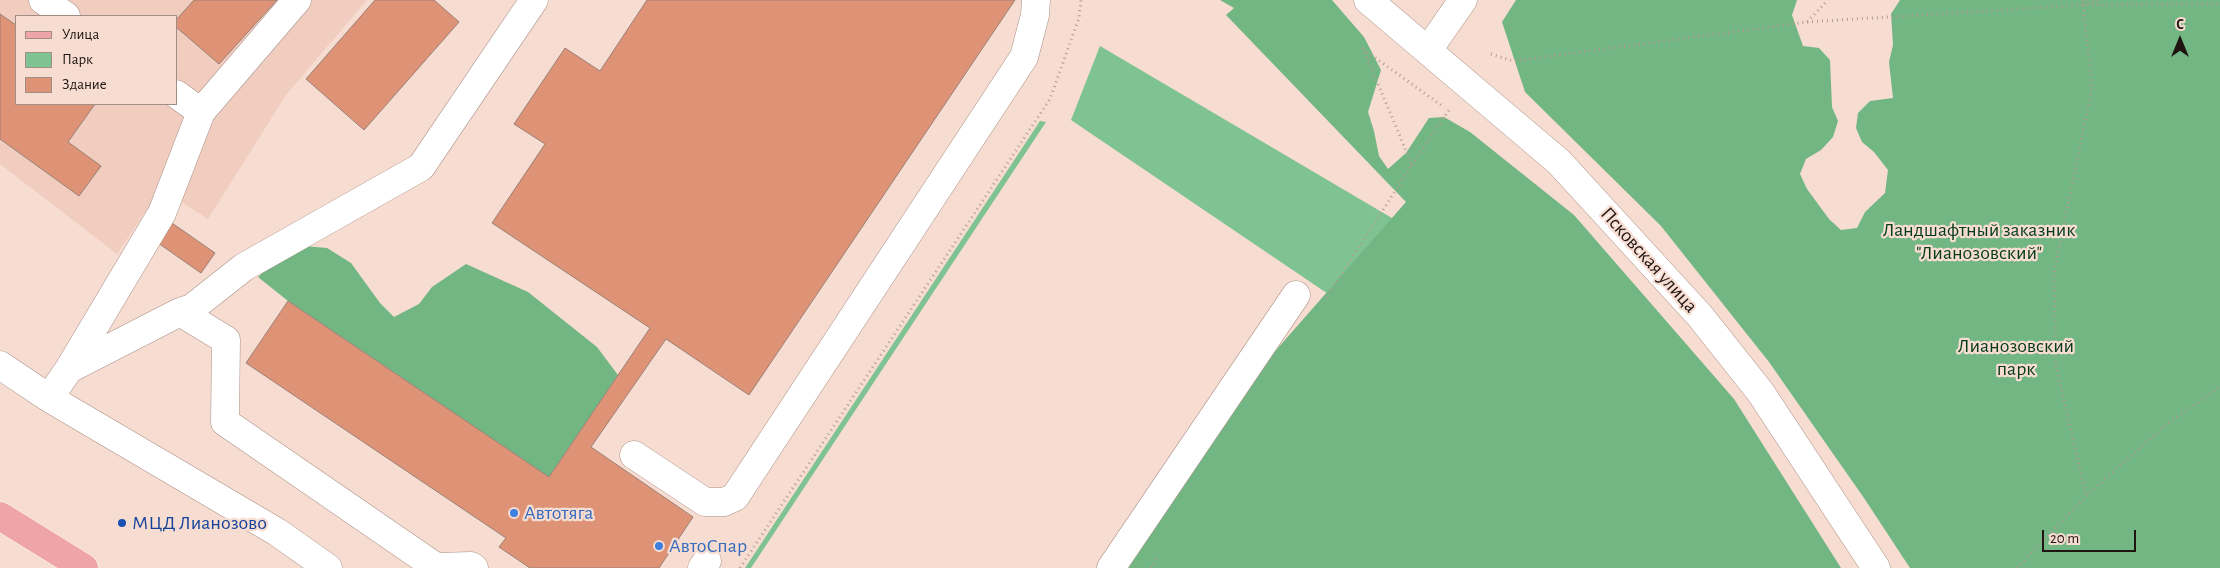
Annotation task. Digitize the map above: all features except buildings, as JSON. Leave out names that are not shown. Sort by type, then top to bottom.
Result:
[{"type":"main road","points":[[0,516],[84,568]]},
{"type":"street","points":[[43,0],[65,15]]},
{"type":"street","points":[[49,398],[69,369],[162,213],[201,112],[297,0]]},
{"type":"street","points":[[69,369],[180,312],[192,308],[244,267],[421,167],[534,0]]},
{"type":"street","points":[[634,455],[705,502],[724,502],[735,497],[1024,57],[1035,15],[1036,0]]},
{"type":"street","name":"Псковская улица","points":[[1368,0],[1559,162],[1700,316],[1761,393],[1876,568]]},
{"type":"street","points":[[1428,50],[1463,0]]},
{"type":"street","points":[[178,95],[201,112]]},
{"type":"street","points":[[1111,568],[1296,296]]},
{"type":"street","points":[[180,312],[226,340],[226,422],[436,567],[471,566],[474,568]]},
{"type":"street","points":[[0,365],[49,398],[277,532],[328,568]]},
{"type":"path","points":[[740,568],[1050,100],[1079,18],[1080,0]]},
{"type":"path","points":[[1807,22],[1828,0]]},
{"type":"path","points":[[2084,0],[2083,6],[2092,88],[2054,273],[2056,366],[2086,496]]},
{"type":"path","points":[[2083,6],[2099,0]]},
{"type":"path","points":[[1491,54],[1513,61],[1807,22],[2083,6],[2220,4]]},
{"type":"path","points":[[1395,191],[1449,110],[1363,48],[1412,165]]},
{"type":"path","points":[[2016,568],[2086,496],[2167,424],[2220,387]]},
{"type":"shaded area","points":[[0,0],[367,0],[286,95],[208,219],[161,189],[117,254],[0,164]]},
{"type":"green space","points":[[1220,0],[1332,0],[1364,37],[1381,70],[1368,112],[1379,156],[1388,169],[1406,153],[1429,118],[1444,117],[1470,132],[1574,215],[1734,399],[1841,568],[1119,568],[1256,373],[1406,202],[1226,15],[1234,8]]},
{"type":"green space","name":"Лианозовский парк","points":[[1516,0],[1797,0],[1792,15],[1803,46],[1819,48],[1830,60],[1832,107],[1838,121],[1833,137],[1821,150],[1806,159],[1800,174],[1807,189],[1829,219],[1841,230],[1857,228],[1865,212],[1885,193],[1888,170],[1874,152],[1862,142],[1856,128],[1858,113],[1870,101],[1893,98],[1889,62],[1893,45],[1891,14],[1900,0],[2220,0],[2220,568],[1910,568],[1864,498],[1769,362],[1661,226],[1525,92],[1502,22]]},
{"type":"green space","points":[[1100,46],[1414,231],[1337,300],[1071,120]]},
{"type":"green space","points":[[1040,121],[1046,122],[751,568],[745,568]]},
{"type":"green space","points":[[304,246],[327,248],[351,263],[380,303],[394,317],[419,304],[432,287],[466,264],[528,292],[597,347],[618,375],[549,477],[288,301],[258,277],[272,263]]},
{"type":"place","name":"Автотяга","points":[[514,513]]},
{"type":"place","name":"МЦД Лианозово","points":[[122,523]]},
{"type":"place","name":"АвтоСпар","points":[[659,546]]},
{"type":"park label","name":"Ландшафтный заказник \"Лианозовский\"","points":[[1979,242]]}]
